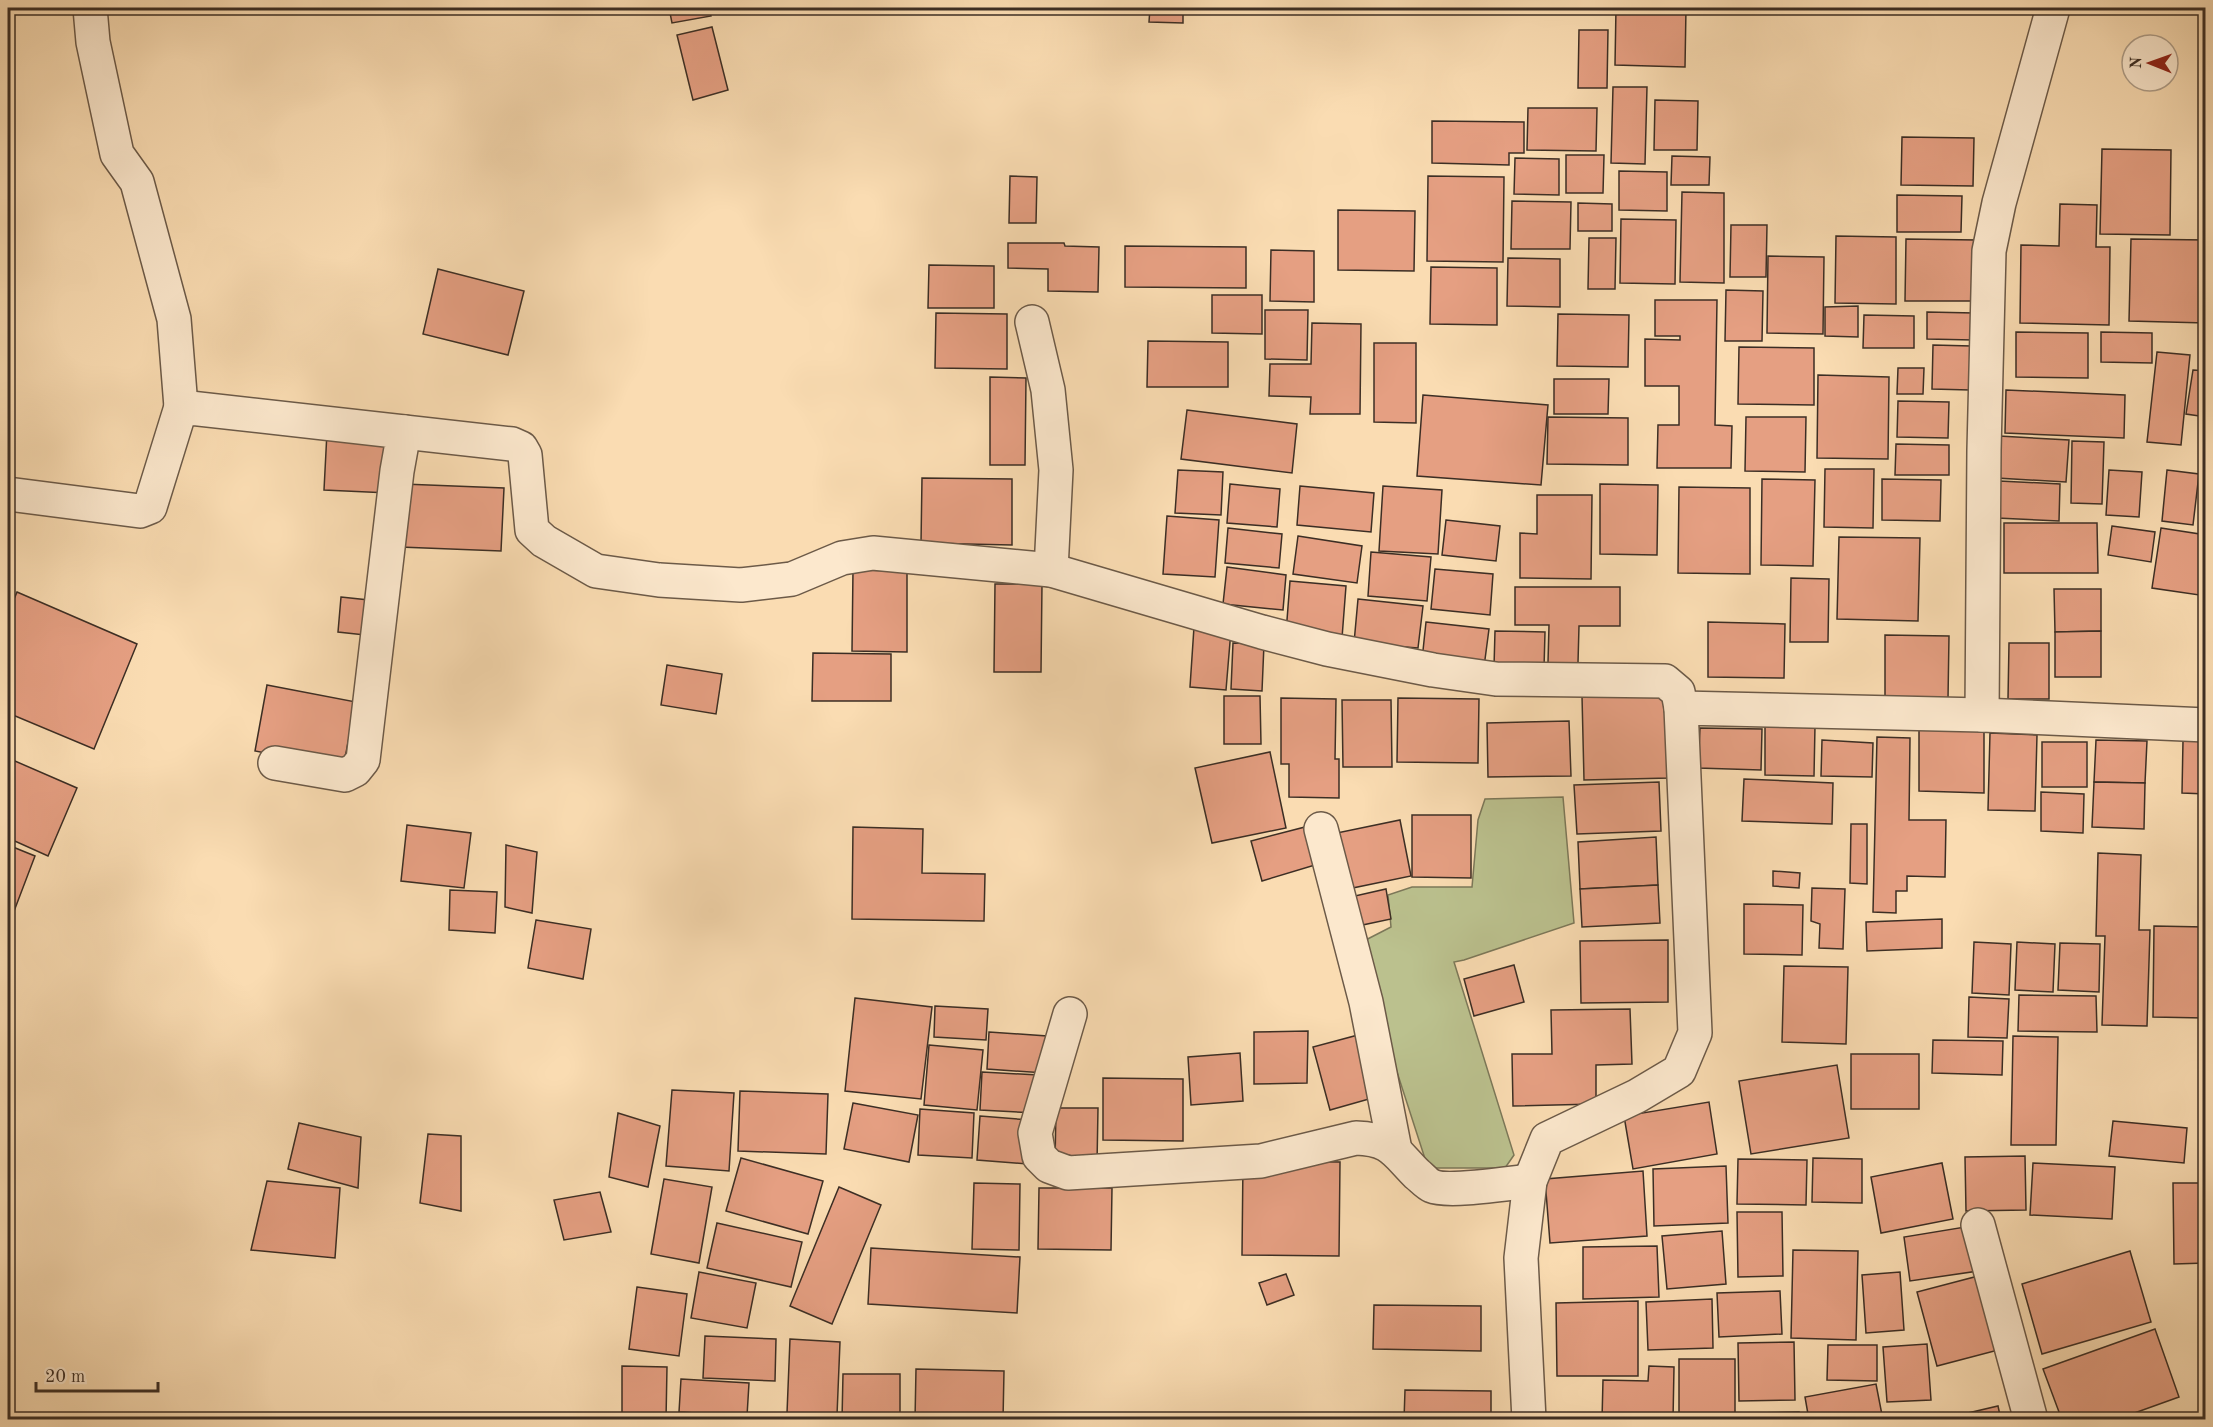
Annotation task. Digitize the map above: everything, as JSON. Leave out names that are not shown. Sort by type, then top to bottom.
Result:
[{"type":"street","points":[[8,494],[140,511],[150,507],[181,407],[174,319],[137,182],[117,154],[93,42],[90,8]]},
{"type":"street","points":[[1982,715],[1984,450],[1989,251],[2053,8]]},
{"type":"street","points":[[1032,322],[1048,390],[1056,470],[1051,570]]},
{"type":"street","points":[[181,407],[512,444],[521,448],[525,455],[532,530],[564,553],[596,571],[659,580],[741,585],[792,579],[842,558],[873,553],[1051,570],[1262,632],[1327,649],[1433,670],[1496,679],[1665,681],[1678,692],[1681,708],[1695,1033],[1679,1071],[1637,1096],[1547,1139],[1530,1182],[1521,1258],[1529,1419]]},
{"type":"street","points":[[275,763],[345,775],[355,770],[363,760],[397,471],[404,432]]},
{"type":"street","points":[[1681,708],[1982,715],[2205,725]]},
{"type":"street","points":[[1321,829],[1366,1002],[1395,1150]]},
{"type":"street","points":[[1070,1014],[1035,1133],[1039,1156],[1049,1166],[1068,1173],[1261,1161],[1356,1138],[1370,1138],[1383,1142],[1395,1150],[1416,1173],[1433,1186],[1449,1188],[1530,1182]]},
{"type":"street","points":[[1978,1225],[2031,1419]]},
{"type":"green space","points":[[1563,797],[1574,923],[1454,962],[1514,1155],[1505,1168],[1428,1168],[1356,945],[1391,927],[1388,895],[1412,887],[1472,887],[1478,820],[1485,799]]},
{"type":"building","points":[[669,8],[709,8],[711,16],[672,23]]},
{"type":"building","points":[[1150,8],[1183,8],[1183,23],[1149,22]]},
{"type":"building","points":[[1616,8],[1686,8],[1685,67],[1615,65]]},
{"type":"building","points":[[712,27],[728,90],[693,100],[677,35]]},
{"type":"building","points":[[1579,30],[1608,30],[1607,88],[1578,88]]},
{"type":"building","points":[[1613,87],[1647,87],[1645,164],[1611,163]]},
{"type":"building","points":[[1655,100],[1698,101],[1697,150],[1654,150]]},
{"type":"building","points":[[1528,108],[1597,108],[1596,151],[1527,150]]},
{"type":"building","points":[[1432,121],[1524,122],[1524,153],[1509,153],[1509,165],[1432,163]]},
{"type":"building","points":[[1902,137],[1974,138],[1973,186],[1901,185]]},
{"type":"building","points":[[2102,149],[2171,150],[2170,235],[2100,234]]},
{"type":"building","points":[[1566,155],[1604,155],[1603,193],[1566,193]]},
{"type":"building","points":[[1672,156],[1710,157],[1709,185],[1671,185]]},
{"type":"building","points":[[1515,158],[1559,159],[1559,195],[1514,194]]},
{"type":"building","points":[[1619,171],[1667,172],[1667,211],[1619,210]]},
{"type":"building","points":[[1010,176],[1037,177],[1036,223],[1009,223]]},
{"type":"building","points":[[1428,176],[1504,177],[1503,262],[1427,261]]},
{"type":"building","points":[[1682,192],[1724,193],[1724,283],[1680,282]]},
{"type":"building","points":[[1897,195],[1962,196],[1961,232],[1897,232]]},
{"type":"building","points":[[1512,201],[1571,202],[1570,249],[1511,249]]},
{"type":"building","points":[[1578,203],[1612,204],[1612,231],[1578,231]]},
{"type":"building","points":[[2060,204],[2097,205],[2096,247],[2110,247],[2109,325],[2020,323],[2021,245],[2059,246]]},
{"type":"building","points":[[1338,210],[1415,211],[1414,271],[1338,270]]},
{"type":"building","points":[[1621,219],[1676,220],[1675,284],[1620,283]]},
{"type":"building","points":[[1731,225],[1767,225],[1766,277],[1730,277]]},
{"type":"building","points":[[1836,236],[1896,237],[1896,304],[1835,303]]},
{"type":"building","points":[[1589,238],[1616,238],[1615,289],[1588,289]]},
{"type":"building","points":[[1906,239],[1977,240],[1976,301],[1905,301]]},
{"type":"building","points":[[2131,239],[2206,240],[2206,323],[2129,321]]},
{"type":"building","points":[[1008,243],[1064,243],[1065,246],[1099,247],[1098,292],[1048,291],[1048,269],[1008,268]]},
{"type":"building","points":[[1125,246],[1246,247],[1246,288],[1125,287]]},
{"type":"building","points":[[1271,250],[1314,251],[1314,302],[1270,301]]},
{"type":"building","points":[[1768,256],[1824,257],[1823,334],[1767,333]]},
{"type":"building","points":[[1508,258],[1560,259],[1560,307],[1507,306]]},
{"type":"building","points":[[929,265],[994,266],[994,308],[928,308]]},
{"type":"building","points":[[1431,267],[1497,268],[1497,325],[1430,324]]},
{"type":"building","points":[[438,269],[524,291],[508,355],[423,334]]},
{"type":"building","points":[[1726,290],[1763,291],[1762,341],[1725,341]]},
{"type":"building","points":[[1212,295],[1262,295],[1262,334],[1212,333]]},
{"type":"building","points":[[1655,300],[1717,300],[1715,425],[1732,426],[1731,468],[1657,468],[1658,425],[1679,425],[1679,386],[1645,386],[1645,339],[1680,340],[1680,336],[1655,336]]},
{"type":"building","points":[[1858,306],[1858,337],[1825,336],[1825,307]]},
{"type":"building","points":[[1265,310],[1308,310],[1307,360],[1265,359]]},
{"type":"building","points":[[1927,312],[1974,313],[1973,340],[1927,339]]},
{"type":"building","points":[[936,313],[1007,314],[1007,369],[935,368]]},
{"type":"building","points":[[1558,314],[1629,315],[1628,367],[1557,366]]},
{"type":"building","points":[[1864,315],[1914,316],[1914,348],[1863,348]]},
{"type":"building","points":[[1312,323],[1361,324],[1360,414],[1310,414],[1311,397],[1269,396],[1270,364],[1311,364]]},
{"type":"building","points":[[2016,332],[2088,333],[2088,378],[2016,377]]},
{"type":"building","points":[[2101,332],[2152,333],[2152,363],[2101,362]]},
{"type":"building","points":[[1148,341],[1228,342],[1228,387],[1147,387]]},
{"type":"building","points":[[1374,343],[1416,343],[1416,423],[1374,422]]},
{"type":"building","points":[[1933,345],[1971,346],[1970,390],[1932,389]]},
{"type":"building","points":[[1739,347],[1814,348],[1814,405],[1738,404]]},
{"type":"building","points":[[2157,352],[2190,355],[2181,445],[2147,442]]},
{"type":"building","points":[[1898,368],[1924,368],[1923,394],[1897,394]]},
{"type":"building","points":[[2193,370],[2206,371],[2206,417],[2186,414]]},
{"type":"building","points":[[1818,375],[1889,377],[1888,459],[1817,458]]},
{"type":"building","points":[[990,377],[1026,378],[1025,465],[990,465]]},
{"type":"building","points":[[1554,379],[1609,379],[1608,414],[1554,414]]},
{"type":"building","points":[[2006,390],[2125,395],[2124,438],[2005,433]]},
{"type":"building","points":[[1423,395],[1548,405],[1541,485],[1417,476]]},
{"type":"building","points":[[1898,401],[1949,402],[1948,438],[1897,437]]},
{"type":"building","points":[[1187,410],[1297,424],[1292,473],[1181,459]]},
{"type":"building","points":[[1548,417],[1628,418],[1628,465],[1547,464]]},
{"type":"building","points":[[1746,417],[1806,417],[1805,472],[1745,471]]},
{"type":"building","points":[[327,432],[392,434],[389,493],[324,490]]},
{"type":"building","points":[[1999,436],[2069,440],[2066,482],[1997,478]]},
{"type":"building","points":[[2072,441],[2104,442],[2102,504],[2071,503]]},
{"type":"building","points":[[1896,444],[1949,445],[1949,475],[1895,475]]},
{"type":"building","points":[[1825,469],[1874,469],[1873,528],[1824,527]]},
{"type":"building","points":[[1178,470],[1223,472],[1221,515],[1175,513]]},
{"type":"building","points":[[2109,470],[2142,472],[2139,517],[2106,515]]},
{"type":"building","points":[[2167,470],[2199,474],[2193,525],[2162,521]]},
{"type":"building","points":[[2206,472],[2206,528],[2199,528]]},
{"type":"building","points":[[922,478],[1012,479],[1012,545],[921,543]]},
{"type":"building","points":[[1762,479],[1815,480],[1813,566],[1761,565]]},
{"type":"building","points":[[1882,479],[1941,480],[1940,521],[1882,520]]},
{"type":"building","points":[[1999,481],[2060,484],[2059,521],[1997,518]]},
{"type":"building","points":[[403,484],[504,488],[501,551],[400,547]]},
{"type":"building","points":[[1230,484],[1280,489],[1277,527],[1227,523]]},
{"type":"building","points":[[1600,484],[1658,485],[1657,555],[1600,554]]},
{"type":"building","points":[[1300,486],[1374,493],[1371,532],[1297,525]]},
{"type":"building","points":[[1383,486],[1442,490],[1438,554],[1379,551]]},
{"type":"building","points":[[1679,487],[1750,488],[1750,574],[1678,573]]},
{"type":"building","points":[[1537,495],[1592,495],[1591,579],[1520,578],[1520,533],[1537,534]]},
{"type":"building","points":[[1167,516],[1219,520],[1215,577],[1163,574]]},
{"type":"building","points":[[1446,520],[1500,526],[1496,561],[1442,555]]},
{"type":"building","points":[[2004,523],[2097,523],[2098,573],[2004,573]]},
{"type":"building","points":[[2112,526],[2155,532],[2151,562],[2108,555]]},
{"type":"building","points":[[1228,528],[1282,534],[1279,568],[1225,563]]},
{"type":"building","points":[[2161,528],[2206,535],[2206,596],[2152,588]]},
{"type":"building","points":[[1298,536],[1362,546],[1357,583],[1293,574]]},
{"type":"building","points":[[1839,537],[1920,538],[1918,621],[1837,619]]},
{"type":"building","points":[[1371,552],[1431,557],[1427,601],[1368,596]]},
{"type":"building","points":[[1227,567],[1286,575],[1283,610],[1223,604]]},
{"type":"building","points":[[1435,569],[1493,574],[1490,615],[1431,609]]},
{"type":"building","points":[[853,570],[907,571],[907,652],[852,651]]},
{"type":"building","points":[[1791,578],[1829,579],[1828,642],[1790,642]]},
{"type":"building","points":[[1290,581],[1346,586],[1342,638],[1286,633]]},
{"type":"building","points":[[995,584],[1042,584],[1041,672],[994,672]]},
{"type":"building","points":[[1515,587],[1620,587],[1620,626],[1579,626],[1578,663],[1548,663],[1549,625],[1515,625]]},
{"type":"building","points":[[2054,589],[2101,589],[2101,631],[2055,632]]},
{"type":"building","points":[[17,592],[137,644],[94,749],[8,713],[8,614]]},
{"type":"building","points":[[341,597],[378,601],[374,636],[338,632]]},
{"type":"building","points":[[1358,599],[1423,606],[1418,648],[1354,643]]},
{"type":"building","points":[[1426,622],[1489,629],[1484,667],[1422,660]]},
{"type":"building","points":[[1708,622],[1785,624],[1784,678],[1708,677]]},
{"type":"building","points":[[1194,627],[1231,630],[1226,690],[1190,687]]},
{"type":"building","points":[[1495,631],[1545,632],[1544,668],[1494,667]]},
{"type":"building","points":[[2101,631],[2101,677],[2055,677],[2055,632]]},
{"type":"building","points":[[1885,635],[1949,636],[1948,699],[1885,698]]},
{"type":"building","points":[[1233,643],[1264,644],[1262,691],[1231,689]]},
{"type":"building","points":[[2009,643],[2049,643],[2049,699],[2008,699]]},
{"type":"building","points":[[813,653],[891,654],[891,701],[812,701]]},
{"type":"building","points":[[667,665],[722,674],[716,714],[661,705]]},
{"type":"building","points":[[267,685],[356,702],[343,768],[255,751]]},
{"type":"building","points":[[1666,694],[1669,778],[1584,780],[1582,696]]},
{"type":"building","points":[[1224,696],[1260,696],[1261,744],[1224,744]]},
{"type":"building","points":[[1281,698],[1336,699],[1335,759],[1339,759],[1339,798],[1289,797],[1289,764],[1281,764]]},
{"type":"building","points":[[1398,698],[1479,699],[1478,763],[1397,762]]},
{"type":"building","points":[[1342,700],[1391,700],[1392,767],[1343,767]]},
{"type":"building","points":[[1569,721],[1571,776],[1488,777],[1487,723]]},
{"type":"building","points":[[1765,725],[1815,726],[1814,776],[1765,775]]},
{"type":"building","points":[[1700,728],[1762,729],[1761,770],[1698,768]]},
{"type":"building","points":[[1919,729],[1984,729],[1984,793],[1919,791]]},
{"type":"building","points":[[1990,733],[2037,735],[2035,811],[1988,810]]},
{"type":"building","points":[[1877,737],[1910,738],[1909,820],[1946,820],[1945,877],[1907,876],[1907,891],[1896,891],[1896,913],[1873,912]]},
{"type":"building","points":[[1822,740],[1873,743],[1872,777],[1821,776]]},
{"type":"building","points":[[2096,740],[2147,741],[2145,783],[2094,782]]},
{"type":"building","points":[[2183,741],[2206,741],[2206,794],[2182,793]]},
{"type":"building","points":[[2042,742],[2087,742],[2087,787],[2042,787]]},
{"type":"building","points":[[1270,752],[1286,828],[1212,843],[1195,768]]},
{"type":"building","points":[[8,758],[77,788],[48,856],[8,838]]},
{"type":"building","points":[[1744,779],[1833,783],[1832,824],[1742,821]]},
{"type":"building","points":[[1659,782],[1661,831],[1577,834],[1574,785]]},
{"type":"building","points":[[2094,782],[2145,783],[2144,829],[2092,827]]},
{"type":"building","points":[[2041,792],[2084,794],[2083,833],[2041,831]]},
{"type":"building","points":[[1412,815],[1471,815],[1471,878],[1412,877]]},
{"type":"building","points":[[1400,820],[1411,876],[1338,891],[1327,835]]},
{"type":"building","points":[[1851,824],[1867,824],[1867,884],[1850,883]]},
{"type":"building","points":[[407,825],[471,833],[464,888],[401,881]]},
{"type":"building","points":[[853,827],[923,829],[922,873],[985,874],[984,921],[852,919]]},
{"type":"building","points":[[1305,827],[1315,865],[1262,881],[1251,841]]},
{"type":"building","points":[[1656,837],[1658,885],[1580,889],[1578,842]]},
{"type":"building","points":[[8,845],[35,856],[8,927]]},
{"type":"building","points":[[506,845],[537,852],[532,913],[505,907]]},
{"type":"building","points":[[2098,853],[2141,855],[2139,930],[2150,930],[2147,1026],[2102,1025],[2105,936],[2096,936]]},
{"type":"building","points":[[1773,871],[1800,873],[1799,888],[1773,886]]},
{"type":"building","points":[[1658,885],[1660,923],[1582,927],[1580,889]]},
{"type":"building","points":[[1812,888],[1845,889],[1843,949],[1819,948],[1820,924],[1811,921]]},
{"type":"building","points":[[1386,889],[1391,919],[1353,927],[1346,898]]},
{"type":"building","points":[[450,890],[497,892],[495,933],[449,930]]},
{"type":"building","points":[[1744,904],[1803,905],[1802,955],[1744,954]]},
{"type":"building","points":[[1942,919],[1942,948],[1867,951],[1866,922]]},
{"type":"building","points":[[536,920],[591,929],[583,979],[528,968]]},
{"type":"building","points":[[2154,926],[2205,927],[2204,1018],[2153,1017]]},
{"type":"building","points":[[1668,940],[1668,1002],[1581,1003],[1580,941]]},
{"type":"building","points":[[1974,942],[2011,944],[2009,995],[1972,993]]},
{"type":"building","points":[[2017,942],[2055,944],[2053,992],[2015,990]]},
{"type":"building","points":[[2060,943],[2100,944],[2099,992],[2058,990]]},
{"type":"building","points":[[1514,965],[1524,1002],[1474,1016],[1464,979]]},
{"type":"building","points":[[1784,966],[1848,967],[1846,1044],[1782,1042]]},
{"type":"building","points":[[2019,995],[2096,996],[2097,1032],[2018,1031]]},
{"type":"building","points":[[1969,997],[2009,999],[2007,1038],[1968,1037]]},
{"type":"building","points":[[855,998],[932,1007],[921,1099],[845,1091]]},
{"type":"building","points":[[935,1006],[988,1009],[986,1040],[934,1037]]},
{"type":"building","points":[[1630,1009],[1632,1064],[1596,1065],[1596,1104],[1513,1106],[1512,1054],[1552,1054],[1551,1010]]},
{"type":"building","points":[[1308,1031],[1307,1083],[1254,1084],[1254,1032]]},
{"type":"building","points":[[989,1032],[1047,1036],[1045,1073],[987,1069]]},
{"type":"building","points":[[1358,1035],[1376,1097],[1330,1110],[1313,1047]]},
{"type":"building","points":[[2013,1036],[2058,1037],[2056,1145],[2011,1145]]},
{"type":"building","points":[[1933,1040],[2003,1041],[2002,1075],[1932,1073]]},
{"type":"building","points":[[929,1045],[983,1050],[977,1110],[924,1105]]},
{"type":"building","points":[[1240,1053],[1243,1101],[1191,1105],[1188,1057]]},
{"type":"building","points":[[1851,1054],[1919,1054],[1919,1109],[1851,1109]]},
{"type":"building","points":[[1837,1065],[1849,1138],[1751,1154],[1739,1081]]},
{"type":"building","points":[[982,1072],[1038,1075],[1036,1113],[980,1110]]},
{"type":"building","points":[[1103,1078],[1183,1079],[1183,1141],[1103,1140]]},
{"type":"building","points":[[672,1090],[734,1093],[729,1171],[666,1166]]},
{"type":"building","points":[[740,1091],[828,1094],[826,1154],[738,1151]]},
{"type":"building","points":[[1709,1102],[1717,1154],[1633,1169],[1624,1116]]},
{"type":"building","points":[[853,1103],[918,1115],[909,1162],[844,1149]]},
{"type":"building","points":[[1056,1108],[1098,1108],[1097,1164],[1055,1163]]},
{"type":"building","points":[[920,1109],[974,1113],[972,1158],[918,1155]]},
{"type":"building","points":[[618,1113],[660,1126],[648,1187],[609,1177]]},
{"type":"building","points":[[980,1116],[1030,1120],[1027,1164],[977,1160]]},
{"type":"building","points":[[2113,1121],[2187,1128],[2184,1163],[2109,1156]]},
{"type":"building","points":[[299,1123],[361,1137],[358,1188],[288,1169]]},
{"type":"building","points":[[428,1134],[461,1136],[461,1211],[420,1203]]},
{"type":"building","points":[[2025,1156],[2026,1210],[1966,1211],[1965,1157]]},
{"type":"building","points":[[741,1158],[823,1181],[808,1234],[726,1211]]},
{"type":"building","points":[[1813,1158],[1862,1159],[1862,1203],[1812,1202]]},
{"type":"building","points":[[1738,1159],[1807,1160],[1806,1205],[1737,1204]]},
{"type":"building","points":[[1243,1161],[1340,1162],[1339,1256],[1242,1255]]},
{"type":"building","points":[[1942,1163],[1953,1219],[1881,1233],[1871,1177]]},
{"type":"building","points":[[2033,1163],[2115,1167],[2112,1219],[2030,1215]]},
{"type":"building","points":[[1726,1166],[1728,1223],[1654,1226],[1653,1169]]},
{"type":"building","points":[[1643,1171],[1647,1236],[1550,1243],[1545,1179]]},
{"type":"building","points":[[664,1179],[712,1187],[699,1263],[651,1254]]},
{"type":"building","points":[[267,1181],[340,1188],[335,1258],[251,1250]]},
{"type":"building","points":[[974,1183],[1020,1184],[1019,1250],[972,1249]]},
{"type":"building","points":[[2173,1183],[2206,1183],[2206,1263],[2174,1264]]},
{"type":"building","points":[[839,1187],[881,1205],[832,1324],[790,1306]]},
{"type":"building","points":[[1039,1188],[1112,1188],[1111,1250],[1038,1249]]},
{"type":"building","points":[[600,1192],[611,1232],[564,1240],[554,1200]]},
{"type":"building","points":[[1737,1212],[1782,1212],[1783,1276],[1738,1277]]},
{"type":"building","points":[[717,1223],[802,1242],[791,1287],[707,1268]]},
{"type":"building","points":[[1971,1226],[1978,1271],[1910,1281],[1904,1237]]},
{"type":"building","points":[[1722,1231],[1726,1284],[1667,1289],[1662,1236]]},
{"type":"building","points":[[1657,1246],[1659,1297],[1583,1299],[1583,1247]]},
{"type":"building","points":[[871,1248],[1020,1257],[1017,1313],[868,1304]]},
{"type":"building","points":[[1793,1250],[1858,1251],[1856,1340],[1791,1338]]},
{"type":"building","points":[[2130,1251],[2151,1322],[2042,1354],[2022,1284]]},
{"type":"building","points":[[699,1272],[756,1283],[747,1328],[691,1318]]},
{"type":"building","points":[[1900,1272],[1904,1330],[1866,1333],[1862,1275]]},
{"type":"building","points":[[1286,1274],[1294,1295],[1267,1305],[1259,1283]]},
{"type":"building","points":[[1982,1275],[2002,1349],[1937,1366],[1917,1292]]},
{"type":"building","points":[[637,1287],[687,1294],[679,1356],[629,1349]]},
{"type":"building","points":[[1780,1291],[1782,1334],[1719,1337],[1717,1293]]},
{"type":"building","points":[[1712,1299],[1713,1348],[1648,1350],[1646,1302]]},
{"type":"building","points":[[1638,1301],[1638,1376],[1557,1376],[1556,1303]]},
{"type":"building","points":[[1374,1305],[1481,1306],[1481,1351],[1373,1349]]},
{"type":"building","points":[[2155,1329],[2179,1397],[2115,1420],[2062,1420],[2043,1369]]},
{"type":"building","points":[[705,1336],[776,1339],[775,1381],[703,1378]]},
{"type":"building","points":[[790,1339],[840,1342],[837,1415],[787,1413]]},
{"type":"building","points":[[1794,1342],[1795,1400],[1739,1401],[1738,1343]]},
{"type":"building","points":[[1927,1344],[1931,1400],[1887,1402],[1883,1347]]},
{"type":"building","points":[[1828,1345],[1877,1345],[1877,1381],[1827,1380]]},
{"type":"building","points":[[1679,1359],[1735,1359],[1735,1420],[1679,1420]]},
{"type":"building","points":[[622,1366],[667,1367],[666,1420],[622,1420]]},
{"type":"building","points":[[1649,1366],[1674,1367],[1673,1420],[1602,1420],[1603,1380],[1648,1381]]},
{"type":"building","points":[[916,1369],[1004,1371],[1003,1420],[915,1420]]},
{"type":"building","points":[[843,1374],[900,1374],[900,1420],[842,1420]]},
{"type":"building","points":[[681,1379],[749,1383],[747,1416],[679,1412]]},
{"type":"building","points":[[1876,1384],[1883,1420],[1809,1420],[1805,1397]]},
{"type":"building","points":[[1405,1390],[1491,1391],[1491,1420],[1404,1420]]},
{"type":"building","points":[[1998,1406],[2001,1420],[1938,1420]]},
{"type":"building","points":[[1799,1412],[1799,1420],[1753,1420],[1753,1413]]},
{"type":"building","points":[[672,1417],[743,1418],[743,1420],[672,1420]]}]
